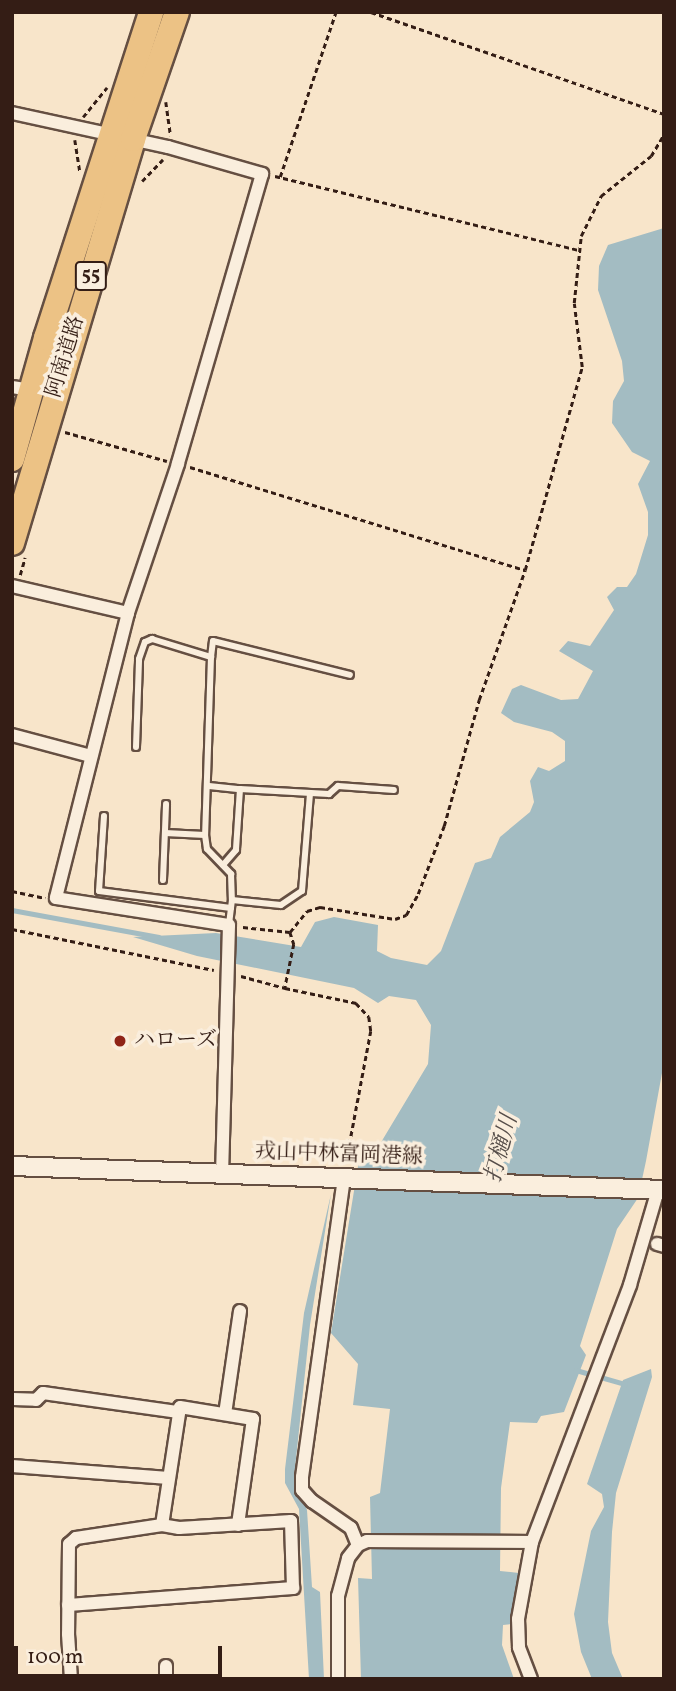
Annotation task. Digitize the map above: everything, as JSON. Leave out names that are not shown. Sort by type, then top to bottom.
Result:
[{"type":"highway","name":"阿南道路","points":[[12,543],[46,426],[122,136],[151,12]]},
{"type":"highway","name":"阿南道路","points":[[12,460],[22,388],[122,136],[177,12]]},
{"type":"main road","name":"戎山中林富岡港線","points":[[12,1166],[656,1190]]},
{"type":"street","points":[[12,113],[122,136],[262,174],[178,464],[128,613],[56,898],[229,928],[222,1173]]},
{"type":"street","points":[[12,586],[128,613]]},
{"type":"street","points":[[12,735],[91,756]]},
{"type":"street","points":[[348,1178],[302,1477],[307,1496],[351,1528],[363,1543]]},
{"type":"street","points":[[531,1679],[519,1647],[518,1619],[532,1542],[630,1285],[656,1190]]},
{"type":"street","points":[[225,1414],[240,1311]]},
{"type":"street","points":[[13,1399],[36,1400],[43,1393],[180,1412]]},
{"type":"street","points":[[162,1525],[180,1407],[253,1419],[238,1525]]},
{"type":"street","points":[[12,1466],[169,1478]]},
{"type":"street","points":[[68,1605],[293,1588],[291,1521],[238,1525],[162,1525],[76,1538],[69,1544],[68,1605],[71,1679]]},
{"type":"street","points":[[338,1679],[338,1596],[348,1558],[363,1543],[504,1539],[532,1542]]},
{"type":"lane","points":[[136,747],[139,659],[145,642],[152,639],[211,657]]},
{"type":"lane","points":[[229,928],[233,878],[207,849],[205,835],[213,641],[350,675]]},
{"type":"lane","points":[[209,786],[329,794],[338,786],[394,790]]},
{"type":"lane","points":[[223,865],[236,850],[240,789]]},
{"type":"lane","points":[[104,816],[99,891],[231,904],[281,905],[302,891],[310,793]]},
{"type":"lane","points":[[163,880],[166,804]]},
{"type":"lane","points":[[165,833],[205,835]]},
{"type":"path","points":[[336,12],[279,177],[578,250]]},
{"type":"path","points":[[371,12],[664,114]]},
{"type":"path","points":[[290,932],[307,911],[320,907],[395,919],[406,915],[444,826],[479,700],[524,570],[582,367],[574,303],[578,250],[589,216],[601,196],[651,156],[664,134]]},
{"type":"path","points":[[46,426],[524,570]]},
{"type":"path","points":[[12,891],[56,898]]},
{"type":"path","points":[[229,928],[290,932]]},
{"type":"path","points":[[12,929],[227,971],[285,988],[356,1003],[369,1017],[371,1031],[348,1178]]},
{"type":"path","points":[[285,988],[293,944],[290,932]]},
{"type":"water","name":"打樋川","points":[[664,228],[664,1062],[646,1161],[638,1198],[617,1229],[580,1346],[586,1355],[564,1412],[541,1416],[537,1423],[510,1422],[501,1488],[500,1571],[519,1573],[511,1624],[503,1625],[502,1645],[514,1679],[361,1679],[358,1578],[372,1579],[370,1497],[380,1493],[390,1409],[353,1405],[358,1364],[331,1333],[359,1160],[377,1149],[428,1064],[431,1025],[416,1000],[389,996],[378,1003],[354,988],[197,956],[133,937],[216,933],[301,947],[315,922],[334,917],[378,925],[377,951],[391,958],[427,965],[441,951],[475,863],[491,858],[500,837],[530,812],[534,802],[530,781],[538,767],[549,771],[565,761],[565,741],[552,732],[514,722],[501,713],[512,689],[521,685],[561,700],[578,699],[593,671],[559,651],[568,641],[590,646],[614,610],[607,597],[617,587],[627,587],[636,574],[648,535],[648,512],[638,484],[650,461],[632,452],[612,423],[613,401],[624,381],[622,361],[598,290],[599,266],[608,245]]},
{"type":"water","points":[[331,1194],[310,1325],[294,1478],[307,1510],[312,1587],[320,1592],[324,1679],[309,1679],[299,1509],[285,1483],[285,1469],[304,1313]]},
{"type":"water","points":[[651,1369],[652,1377],[616,1493],[612,1532],[608,1622],[612,1653],[623,1679],[592,1679],[581,1652],[574,1614],[591,1531],[604,1507],[602,1494],[587,1484],[623,1380]]},
{"type":"waterway","points":[[12,910],[159,937]]},
{"type":"waterway","points":[[576,1370],[625,1384]]},
{"type":"place","name":"ハローズ","points":[[120,1041]]}]
